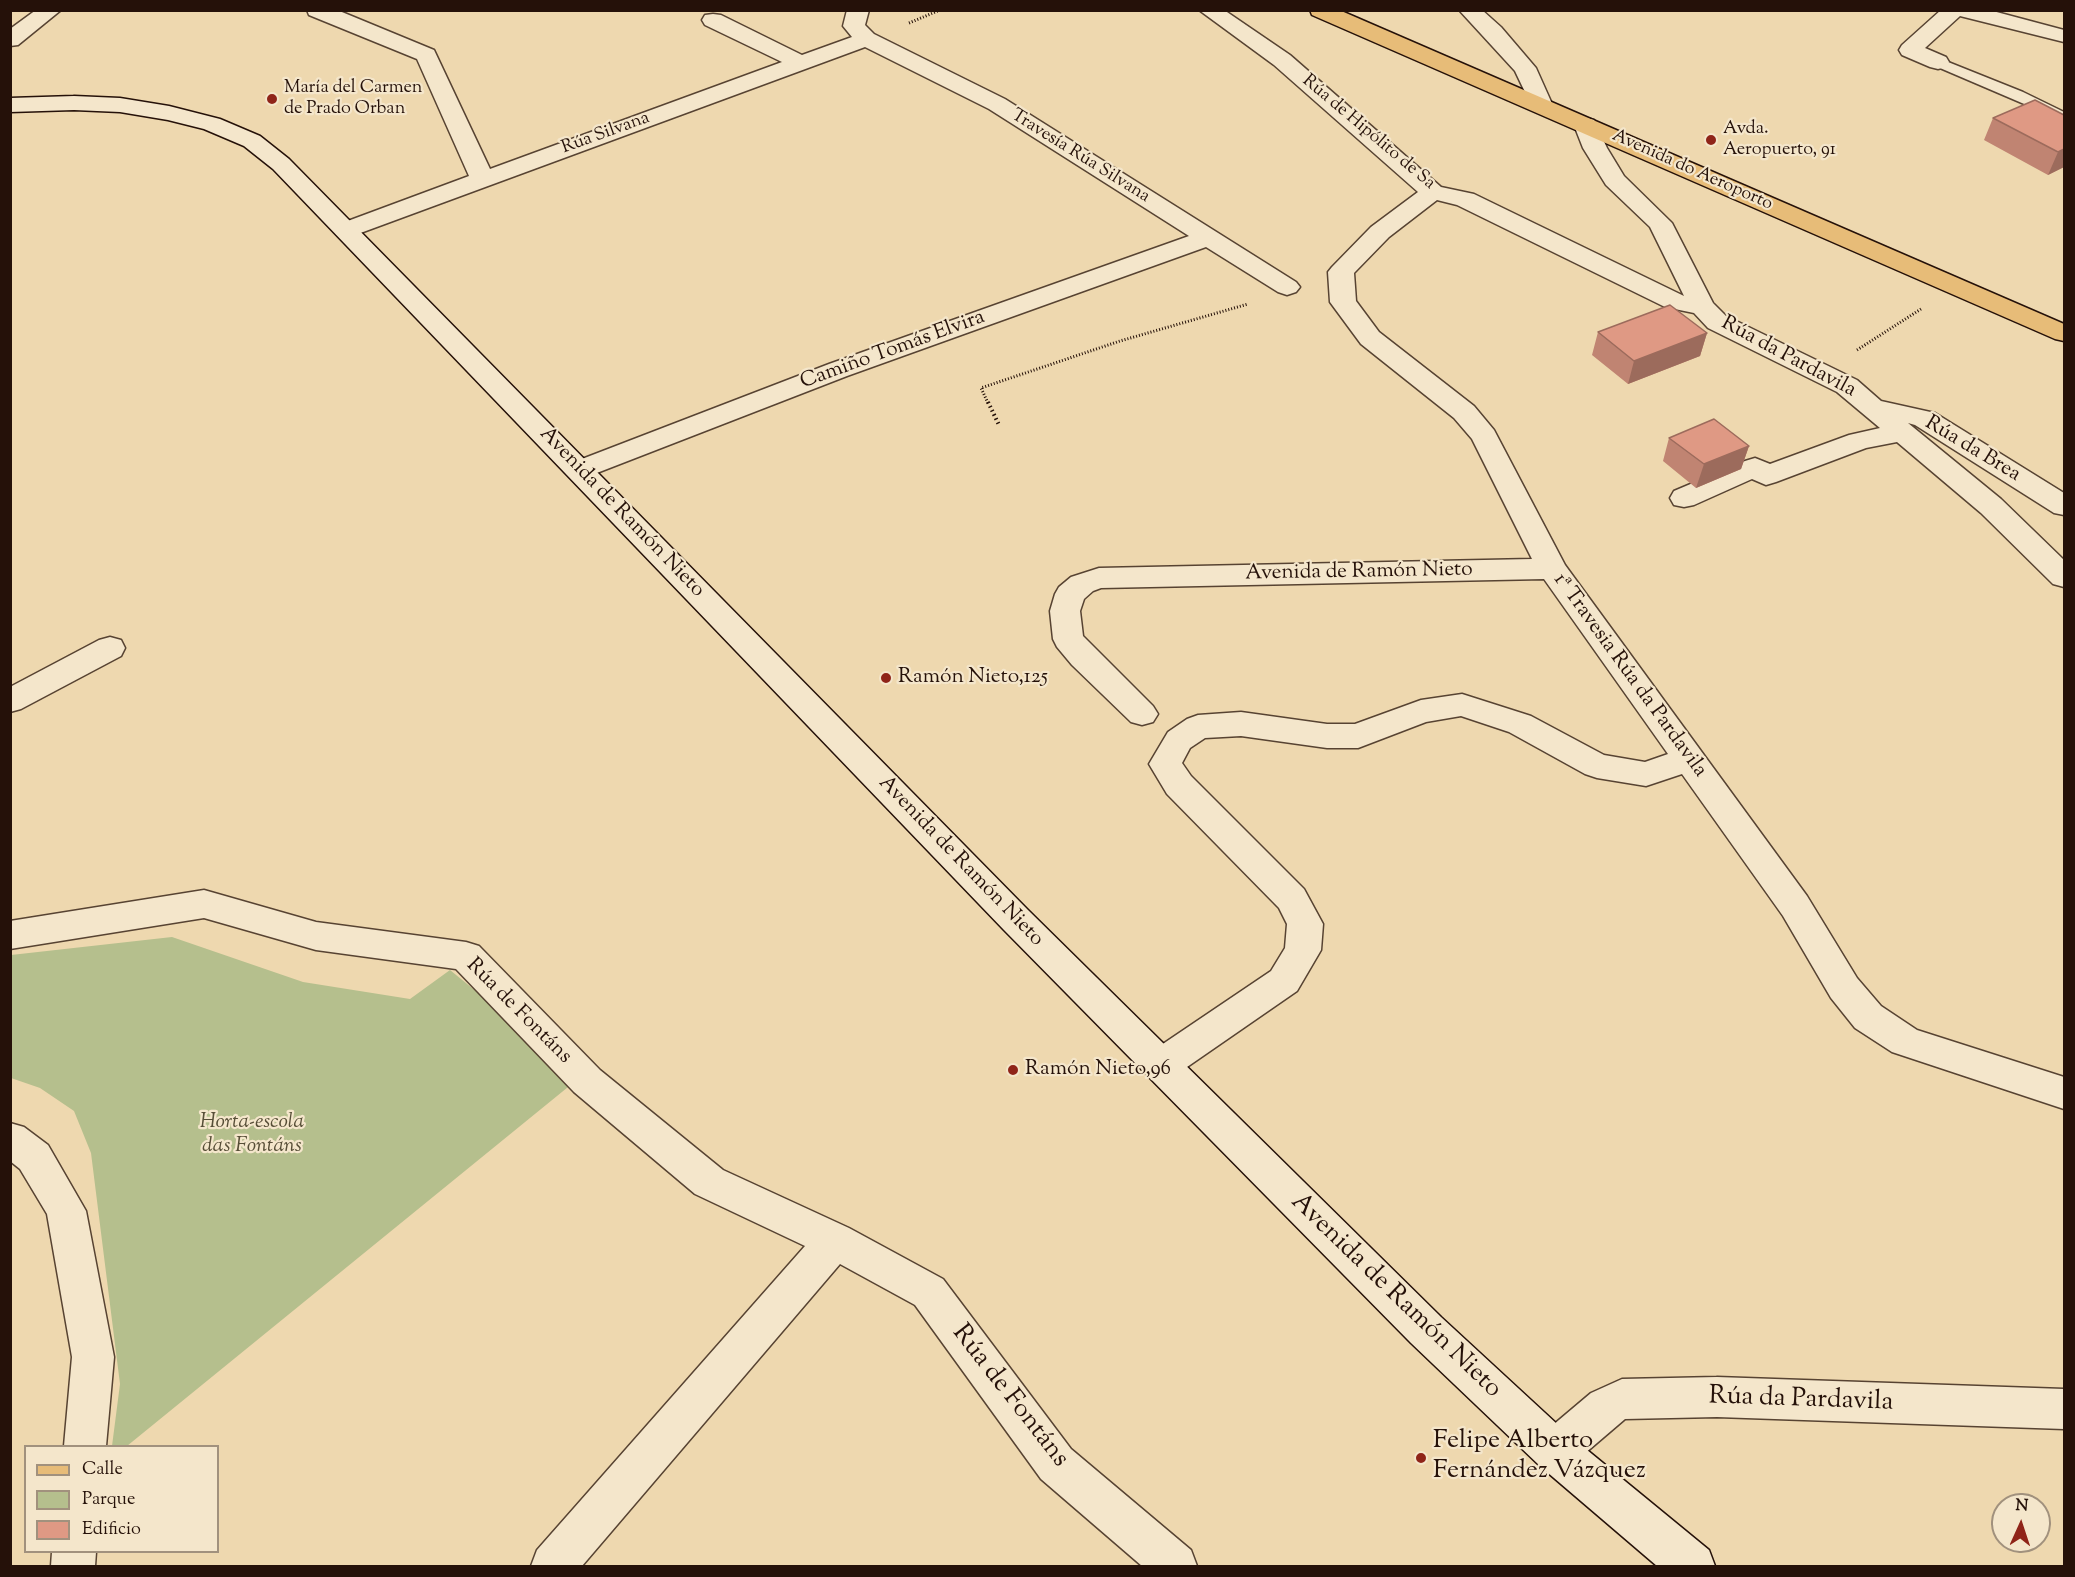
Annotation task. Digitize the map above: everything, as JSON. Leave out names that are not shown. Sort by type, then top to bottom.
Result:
[{"type":"main road","name":"Avenida do Aeroporto","points":[[1320,10],[2064,333]]},
{"type":"street","points":[[10,40],[51,10]]},
{"type":"street","points":[[317,10],[426,55],[483,180]]},
{"type":"street","points":[[858,10],[854,26],[866,39]]},
{"type":"street","name":"Rúa de Hipólito de Sa","points":[[1209,10],[1281,60],[1433,192],[1465,200],[1674,302],[1702,306]]},
{"type":"street","points":[[1469,10],[1493,32],[1525,68],[1542,106]]},
{"type":"street","points":[[1938,62],[1910,50],[1954,10]]},
{"type":"street","points":[[1961,10],[2064,36]]},
{"type":"street","points":[[713,20],[801,63]]},
{"type":"street","name":"Rúa Silvana","points":[[346,230],[866,39]]},
{"type":"street","name":"Travesía Rúa Silvana","points":[[866,39],[997,104],[1287,287]]},
{"type":"street","name":"Avenida de Ramón Nieto","points":[[10,105],[74,103],[120,105],[169,113],[212,124],[252,141],[280,164],[1008,912],[1426,1330],[1678,1562]]},
{"type":"street","name":"Rúa da Pardavila","points":[[1586,125],[1595,148],[1614,180],[1659,224],[1672,243],[1702,306],[1717,322],[1847,386],[1991,506],[2064,577]]},
{"type":"street","name":"1ª Travesia Rúa da Pardavila","points":[[1433,192],[1380,232],[1341,272],[1342,302],[1370,338],[1464,412],[1484,436],[1551,569],[1795,906],[1844,988],[1868,1017],[1905,1041],[2064,1093]]},
{"type":"street","name":"Camiño Tomás Elvira","points":[[579,470],[838,370],[1208,238]]},
{"type":"street","name":"Rúa da Brea","points":[[1875,408],[1906,413],[1925,420],[2064,506]]},
{"type":"street","points":[[1684,498],[1755,467],[1766,476],[1859,441],[1904,432]]},
{"type":"street","name":"Avenida de Ramón Nieto","points":[[1142,714],[1083,657],[1068,639],[1065,611],[1070,594],[1082,584],[1099,578],[1551,569]]},
{"type":"street","points":[[10,701],[110,648]]},
{"type":"street","points":[[1161,1065],[1284,981],[1303,950],[1305,924],[1292,899],[1179,785],[1166,765],[1179,740],[1198,727],[1241,724],[1327,736],[1358,736],[1421,711],[1462,705],[1520,723],[1597,766],[1646,774],[1688,759]]},
{"type":"street","name":"Rúa de Fontáns","points":[[10,935],[204,904],[315,936],[466,956],[587,1081],[709,1182],[835,1241],[929,1292],[1056,1464],[1175,1566]]},
{"type":"street","points":[[10,1139],[34,1158],[66,1211],[93,1357],[85,1445]]},
{"type":"street","points":[[553,1566],[835,1241]]},
{"type":"street","name":"Rúa da Pardavila","points":[[1555,1451],[1606,1407],[1622,1399],[1717,1397],[2064,1409]]},
{"type":"lane","points":[[1938,62],[2064,117]]},
{"type":"path","points":[[999,425],[981,388],[1120,341],[1286,293],[1287,287]]},
{"type":"path","points":[[1821,373],[1930,303]]},
{"type":"green space","name":"Horta-escola das Fontáns","points":[[172,937],[303,982],[410,999],[450,970],[499,1010],[573,1083],[128,1445],[112,1445],[120,1384],[91,1153],[74,1111],[40,1088],[11,1078],[11,955]]},
{"type":"building","points":[[2035,100],[2064,115],[2064,149],[2058,152],[1993,118]]},
{"type":"building","points":[[1670,305],[1707,333],[1634,361],[1598,332]]},
{"type":"building","points":[[1714,419],[1749,446],[1704,464],[1669,438]]},
{"type":"place","name":"María del Carmen de Prado Orban","points":[[272,99]]},
{"type":"place","name":"Avda. Aeropuerto, 91","points":[[1711,140]]},
{"type":"place","name":"Ramón Nieto,125","points":[[886,678]]},
{"type":"place","name":"Ramón Nieto,96","points":[[1013,1070]]},
{"type":"place","name":"Felipe Alberto Fernández Vázquez","points":[[1421,1458]]}]
